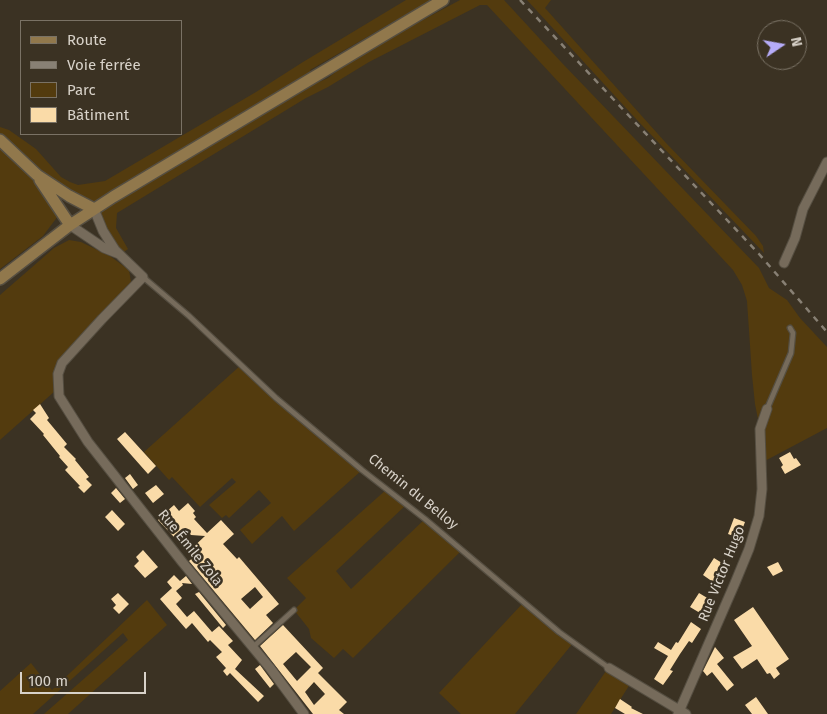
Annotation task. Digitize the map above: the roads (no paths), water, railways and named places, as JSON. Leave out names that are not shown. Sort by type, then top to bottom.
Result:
[{"type":"street","points":[[0,279],[70,225],[94,209],[443,0]]},
{"type":"street","points":[[0,140],[37,174],[69,196],[94,209],[103,231],[120,255],[143,277]]},
{"type":"street","points":[[784,263],[795,238],[803,209],[827,162]]},
{"type":"street","points":[[37,174],[70,225],[104,248],[120,255]]},
{"type":"street","name":"Rue Émile Zola","points":[[143,277],[62,364],[58,374],[59,396],[88,442],[183,563],[253,647],[304,714]]},
{"type":"street","name":"Rue Victor Hugo","points":[[681,713],[749,549],[759,516],[762,489],[760,429],[767,409]]},
{"type":"street","name":"Chemin du Belloy","points":[[609,668],[681,713]]},
{"type":"lane","name":"Chemin du Belloy","points":[[143,277],[189,316],[276,398],[362,470],[425,519],[559,632],[609,668]]},
{"type":"lane","points":[[767,409],[791,353],[793,334],[790,328]]},
{"type":"lane","points":[[253,647],[294,610]]},
{"type":"railway","points":[[520,0],[759,254],[827,332]]}]
